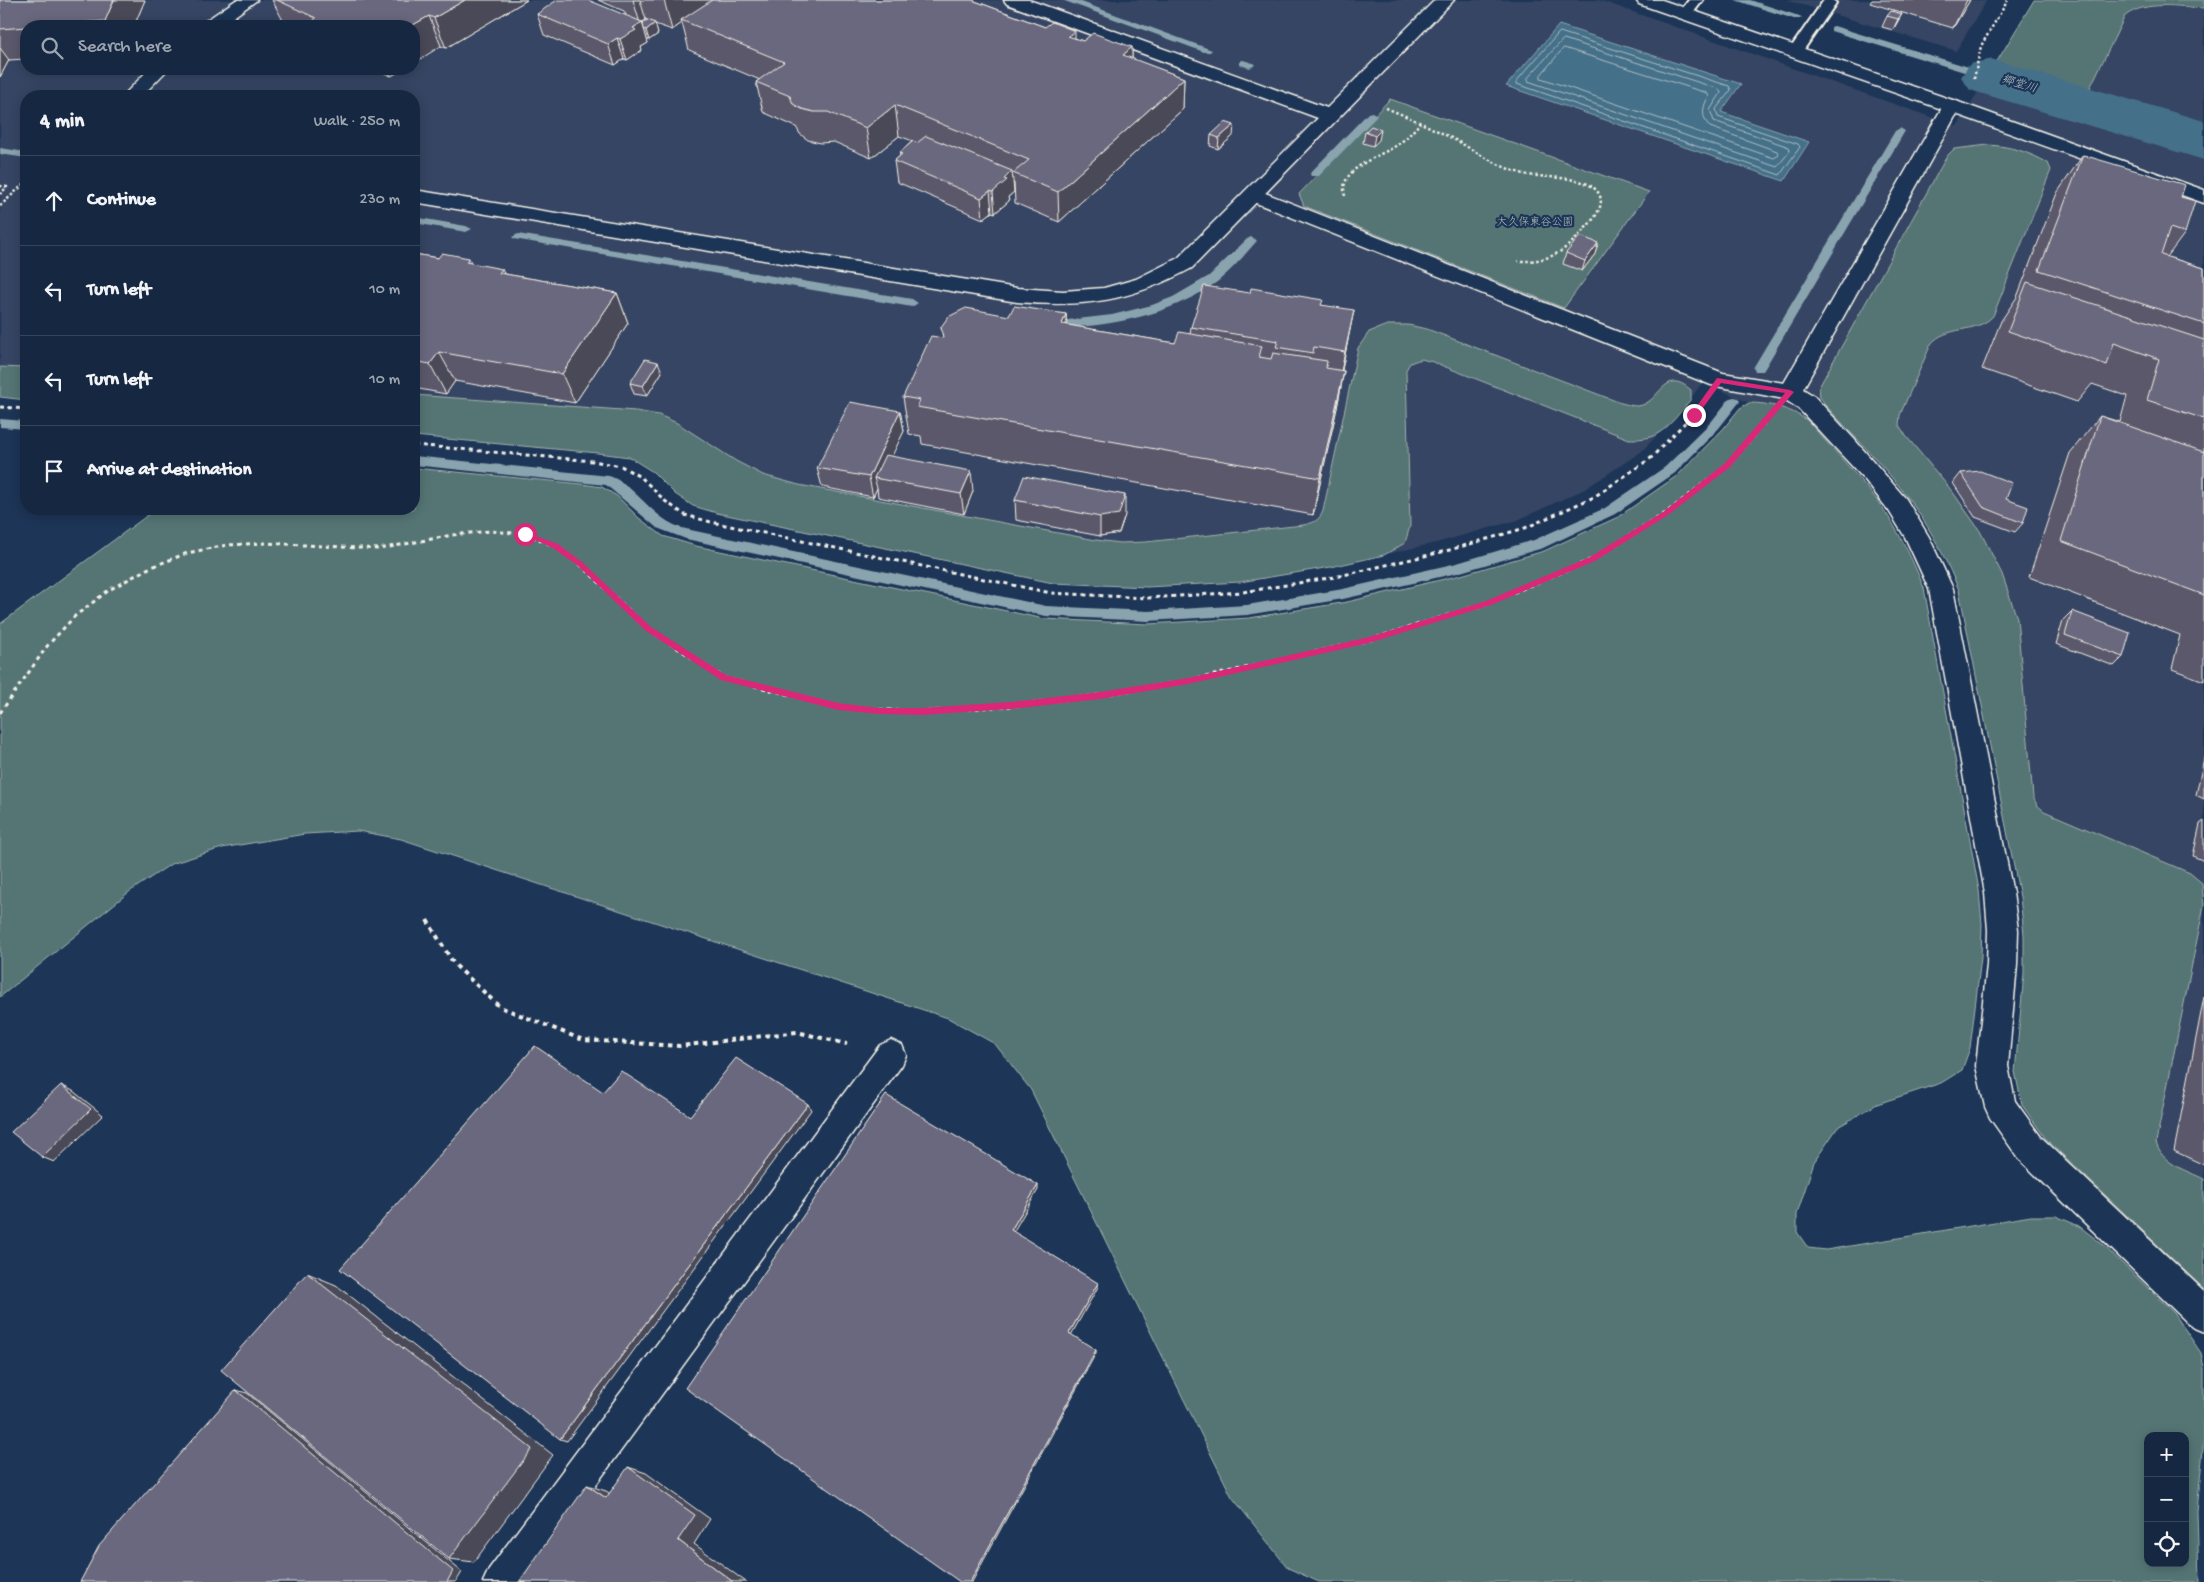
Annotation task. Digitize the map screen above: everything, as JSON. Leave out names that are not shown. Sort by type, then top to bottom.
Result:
[{"type":"street","points":[[219,20],[248,0]]},
{"type":"street","points":[[1013,0],[1331,116]]},
{"type":"street","points":[[420,197],[1017,294],[1053,298],[1090,297],[1117,292],[1158,279],[1184,263],[1445,0]]},
{"type":"street","points":[[1646,0],[1690,7],[1795,52],[1952,106],[2204,197]]},
{"type":"street","points":[[138,90],[153,75]]},
{"type":"street","points":[[1790,392],[1952,106]]},
{"type":"street","points":[[1253,195],[1719,380],[1790,392],[1806,402],[1884,487],[1907,520],[1926,554],[1941,589],[1999,893],[2003,930],[2002,965],[1992,1066],[2002,1107],[2030,1148],[2204,1315]]},
{"type":"street","points":[[502,1582],[891,1056]]},
{"type":"lane","points":[[1795,52],[1829,3]]},
{"type":"path","points":[[1974,78],[1981,46],[2008,0]]},
{"type":"path","points":[[1379,106],[1420,122],[1504,166],[1536,177],[1582,182],[1593,188],[1600,195],[1603,204],[1600,211],[1564,252],[1547,260],[1525,262],[1513,260]]},
{"type":"path","points":[[1352,202],[1345,196],[1343,188],[1350,173],[1359,165],[1403,141],[1420,122]]},
{"type":"path","points":[[0,186],[7,188],[0,194]]},
{"type":"path","points":[[0,206],[20,188]]},
{"type":"path","points":[[420,446],[593,461],[621,466],[642,478],[665,501],[685,514],[711,522],[1051,593],[1147,598],[1243,592],[1335,577],[1446,551],[1525,528],[1594,497],[1651,458],[1694,415],[1719,380]]},
{"type":"path","points":[[0,713],[48,645],[75,616],[109,590],[163,562],[187,554],[227,545],[266,543],[379,549],[452,535],[490,531],[525,534],[556,546],[579,564],[648,629],[724,678],[838,706],[879,711],[921,712],[1011,706],[1100,696],[1188,681],[1369,640],[1488,603],[1593,559],[1666,513],[1728,465],[1790,392]]},
{"type":"path","points":[[0,407],[20,409]]},
{"type":"path","points":[[427,920],[454,964],[500,1007],[583,1040],[680,1046],[797,1032],[891,1056]]},
{"type":"shaded area","points":[[0,0],[1599,0],[1957,126],[1990,72],[2066,95],[2080,96],[2088,92],[2125,16],[2135,9],[2153,6],[2204,8],[2204,1289],[2046,1139],[2022,1105],[2015,1072],[2024,973],[2024,935],[2020,897],[1959,590],[1943,553],[1922,518],[1897,484],[1820,397],[1797,413],[1762,403],[1749,403],[1703,382],[1683,409],[1641,452],[1585,489],[1518,520],[1440,542],[1331,567],[1240,582],[1147,587],[1053,583],[717,513],[693,506],[675,494],[653,472],[629,457],[420,437],[420,90],[20,90],[20,399],[0,397]]},
{"type":"shaded area","points":[[1786,0],[1987,0],[1956,51]]},
{"type":"green space","points":[[2034,0],[2204,0],[2204,8],[2153,6],[2133,11],[2125,16],[2088,92],[2080,96],[2066,95],[2008,77],[1998,70],[1996,63]]},
{"type":"green space","name":"大久保東谷公園","points":[[1390,99],[1649,192],[1564,308],[1304,206],[1299,194]]},
{"type":"green space","points":[[1988,145],[2012,148],[2034,156],[2048,163],[2051,170],[1993,316],[1979,325],[1945,334],[1931,344],[1900,415],[1899,425],[1952,491],[1980,531],[2002,574],[2017,618],[2033,797],[2037,805],[2044,811],[2190,873],[2202,883],[2204,905],[2156,1142],[2163,1156],[2169,1161],[2204,1179],[2204,1289],[2046,1139],[2022,1105],[2015,1072],[2024,973],[2024,935],[2020,897],[1959,590],[1937,544],[1912,503],[1889,474],[1820,397],[1819,387],[1947,156],[1954,149]]},
{"type":"green space","points":[[1387,325],[1408,325],[1427,329],[1621,403],[1637,406],[1645,404],[1662,388],[1674,382],[1682,383],[1691,390],[1691,399],[1662,431],[1647,438],[1629,439],[1433,362],[1421,359],[1410,363],[1406,370],[1410,526],[1405,543],[1384,555],[1331,567],[1240,582],[1147,587],[1053,583],[717,513],[693,506],[675,494],[653,472],[629,457],[420,437],[420,395],[636,411],[659,415],[677,423],[736,461],[763,475],[799,485],[1096,540],[1120,543],[1146,542],[1303,525],[1315,521],[1323,511],[1358,348],[1369,332]]},
{"type":"green space","points":[[0,367],[20,368],[20,399],[0,397]]},
{"type":"green space","points":[[1749,403],[1772,405],[1793,412],[1807,420],[1878,501],[1900,537],[1924,588],[1979,890],[1982,924],[1981,958],[1970,1048],[1962,1070],[1941,1083],[1877,1104],[1838,1127],[1814,1162],[1797,1214],[1797,1232],[1808,1248],[1826,1250],[2031,1216],[2056,1216],[2079,1226],[2101,1243],[2174,1313],[2201,1353],[2204,1368],[2204,1439],[2197,1511],[2199,1582],[1319,1582],[1288,1568],[1232,1497],[1031,1090],[995,1044],[948,1018],[401,839],[358,831],[305,834],[222,848],[171,864],[129,892],[0,997],[0,624],[148,515],[420,515],[420,469],[582,484],[602,487],[617,496],[639,518],[663,536],[696,546],[1045,619],[1148,624],[1249,618],[1347,602],[1461,575],[1544,551],[1618,517],[1678,475],[1723,429],[1740,408]]},
{"type":"water","points":[[1559,25],[1741,84],[1721,112],[1809,142],[1784,181],[1506,86]]},
{"type":"building","points":[[0,0],[114,0],[105,20],[20,20],[20,27],[0,29]]},
{"type":"building","points":[[277,0],[465,0],[434,18],[429,16],[420,21],[314,20],[316,18]]},
{"type":"building","points":[[557,0],[588,0],[642,22],[633,28],[636,30],[608,44],[537,14]]},
{"type":"building","points":[[712,0],[972,0],[1045,27],[1052,22],[1075,31],[1068,36],[1083,41],[1093,33],[1132,47],[1123,55],[1184,78],[1058,192],[1013,173],[1029,160],[895,105],[866,128],[828,112],[814,112],[802,109],[793,104],[790,96],[756,82],[784,62],[681,20]]},
{"type":"building","points":[[1891,11],[1902,14],[1898,19],[1887,16]]},
{"type":"building","points":[[648,20],[655,23],[646,30],[643,24]]},
{"type":"building","points":[[1225,122],[1234,125],[1219,138],[1211,135]]},
{"type":"building","points":[[1371,126],[1381,130],[1375,136],[1365,132]]},
{"type":"building","points":[[926,136],[1012,171],[1004,179],[1007,180],[993,192],[990,191],[981,198],[894,161],[902,154],[899,153],[913,141],[917,143]]},
{"type":"building","points":[[2083,155],[2185,185],[2181,197],[2195,201],[2185,233],[2170,228],[2161,255],[2204,268],[2204,324],[2039,270]]},
{"type":"building","points":[[1580,236],[1598,243],[1585,261],[1566,253]]},
{"type":"building","points":[[442,253],[469,258],[466,262],[502,269],[499,273],[617,293],[562,374],[439,352],[430,364],[420,362],[420,255],[438,258]]},
{"type":"building","points":[[2027,282],[2204,340],[2204,419],[2147,400],[2159,359],[2114,343],[2107,365],[2008,331]]},
{"type":"building","points":[[1204,286],[1250,293],[1251,288],[1323,300],[1321,305],[1354,310],[1345,352],[1314,347],[1313,353],[1276,347],[1278,341],[1191,327]]},
{"type":"building","points":[[1014,306],[1066,314],[1062,324],[1175,343],[1179,332],[1262,346],[1259,357],[1271,359],[1273,353],[1327,361],[1326,368],[1344,371],[1320,478],[917,407],[920,400],[903,397],[931,336],[943,338],[941,327],[948,317],[966,308],[1009,316]]},
{"type":"building","points":[[645,359],[658,362],[643,386],[630,383]]},
{"type":"building","points":[[850,402],[900,411],[869,477],[817,468]]},
{"type":"building","points":[[2100,416],[2204,452],[2204,595],[2061,541]]},
{"type":"building","points":[[885,455],[971,471],[961,494],[874,478]]},
{"type":"building","points":[[1980,471],[2012,483],[2006,499],[2028,507],[2023,523],[1983,507],[1961,473]]},
{"type":"building","points":[[1024,476],[1125,495],[1119,514],[1100,517],[1015,500]]},
{"type":"building","points":[[2072,611],[2130,633],[2123,657],[2065,635]]},
{"type":"building","points":[[535,1046],[603,1092],[621,1071],[690,1116],[736,1058],[808,1104],[560,1439],[340,1269]]},
{"type":"building","points":[[61,1085],[91,1109],[42,1157],[11,1132]]},
{"type":"building","points":[[886,1095],[1038,1185],[1011,1230],[1098,1283],[1069,1333],[1096,1350],[970,1582],[960,1582],[685,1388]]},
{"type":"building","points":[[307,1273],[532,1449],[449,1559],[221,1370]]},
{"type":"building","points":[[236,1390],[453,1571],[447,1582],[80,1582],[99,1546]]},
{"type":"building","points":[[628,1467],[695,1515],[678,1540],[733,1582],[519,1582],[587,1485],[606,1498]]},
{"type":"waterway","points":[[1067,0],[1207,50]]},
{"type":"waterway","name":"郷堂川","points":[[1740,0],[1797,17]]},
{"type":"waterway","name":"郷堂川","points":[[1834,29],[1991,77]]},
{"type":"waterway","points":[[1243,63],[1250,65]]},
{"type":"waterway","name":"郷堂川","points":[[1991,77],[2204,141]]},
{"type":"waterway","points":[[1315,174],[1372,115]]},
{"type":"waterway","points":[[1759,368],[1900,131]]},
{"type":"waterway","points":[[0,151],[20,154]]},
{"type":"waterway","points":[[420,221],[466,229]]},
{"type":"waterway","points":[[518,237],[912,303]]},
{"type":"waterway","points":[[1048,323],[1068,324],[1112,319],[1156,308],[1177,300],[1213,279],[1251,241]]},
{"type":"waterway","points":[[420,462],[609,481],[662,525],[678,532],[701,538],[1046,611],[1148,616],[1247,610],[1343,594],[1457,568],[1538,544],[1610,511],[1670,470],[1715,425],[1734,401]]},
{"type":"waterway","points":[[0,423],[20,425]]},
{"type":"route","points":[[525,534],[556,546],[579,564],[648,629],[724,678],[798,698],[838,706],[879,711],[921,712],[1011,706],[1100,696],[1188,681],[1369,640],[1488,603],[1593,559],[1666,513],[1728,465],[1790,392],[1719,380],[1694,415]]}]
